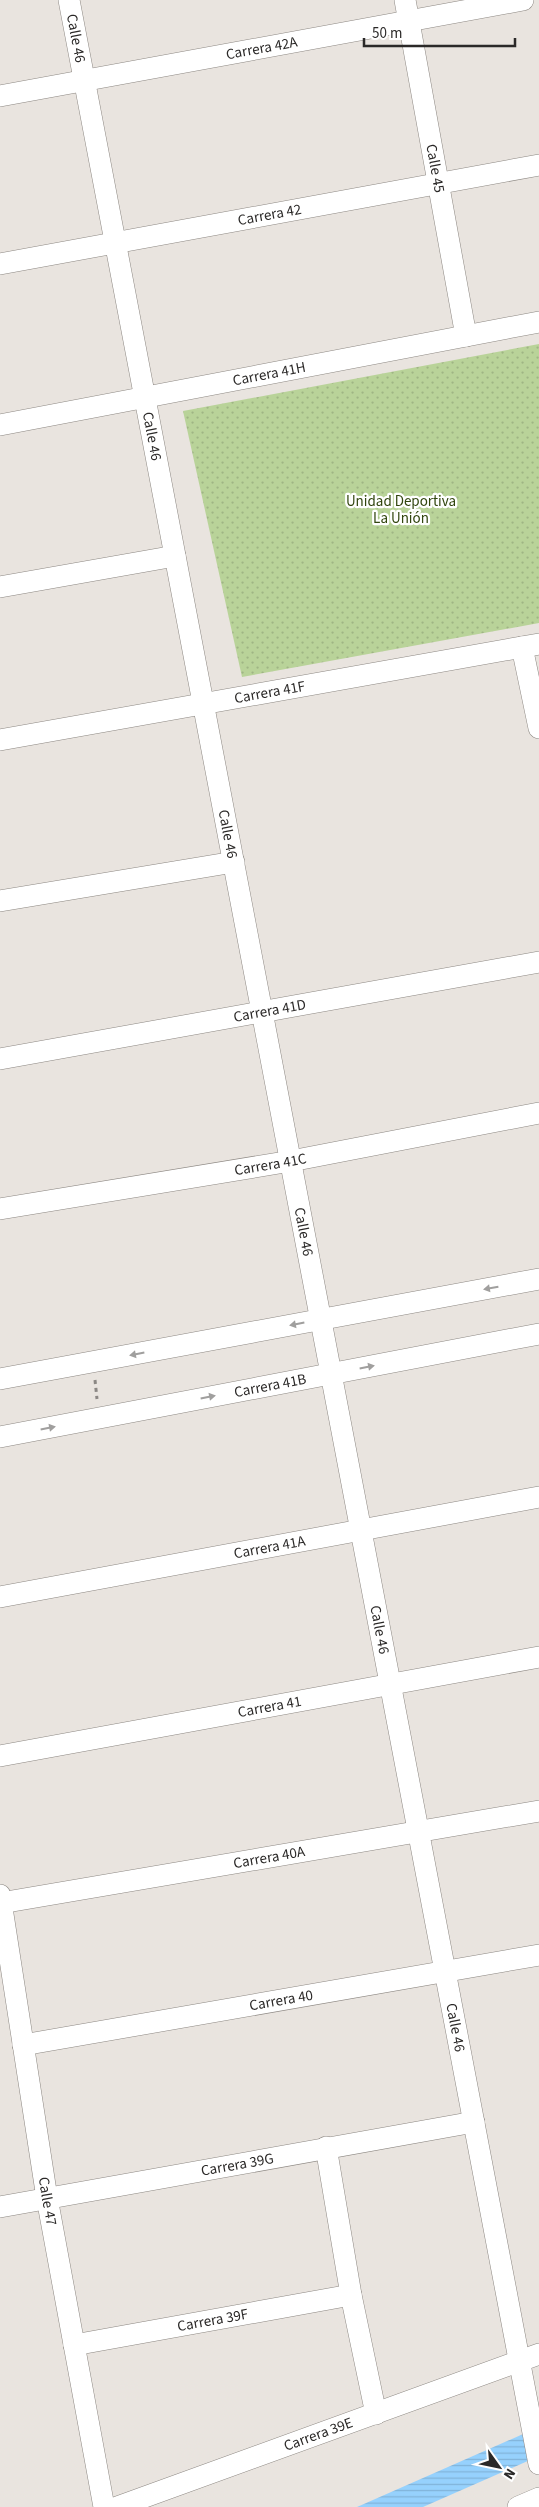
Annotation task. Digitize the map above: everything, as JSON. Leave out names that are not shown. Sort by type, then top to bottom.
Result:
[{"type":"street","name":"Calle 46","points":[[69,0],[474,2122],[530,2358],[528,2399],[539,2463]]},
{"type":"street","name":"Calle 45","points":[[405,0],[466,336]]},
{"type":"street","name":"Carrera 42A","points":[[0,96],[523,0]]},
{"type":"street","name":"Carrera 42","points":[[0,264],[539,165]]},
{"type":"street","name":"Carrera 41H","points":[[0,425],[539,322]]},
{"type":"street","points":[[0,587],[175,556]]},
{"type":"street","points":[[530,646],[539,728]]},
{"type":"street","name":"Carrera 41F","points":[[0,740],[530,646]]},
{"type":"street","points":[[0,901],[234,862]]},
{"type":"street","name":"Carrera 41D","points":[[0,1059],[539,962]]},
{"type":"street","name":"Carrera 41C","points":[[0,1209],[290,1161],[539,1113]]},
{"type":"street","points":[[0,1379],[539,1279]]},
{"type":"street","name":"Carrera 41B","points":[[0,1437],[539,1334]]},
{"type":"street","name":"Carrera 41A","points":[[0,1597],[539,1497]]},
{"type":"street","name":"Carrera 41","points":[[0,1756],[539,1658]]},
{"type":"street","name":"Carrera 40A","points":[[1,1899],[539,1811]]},
{"type":"street","name":"Calle 47","points":[[1,1899],[47,2198],[104,2507]]},
{"type":"street","name":"Carrera 40","points":[[23,2045],[539,1955]]},
{"type":"street","name":"Carrera 39G","points":[[0,2207],[326,2147],[474,2122]]},
{"type":"street","points":[[326,2147],[351,2295],[376,2414]]},
{"type":"street","name":"Carrera 39F","points":[[74,2345],[351,2295]]},
{"type":"street","name":"Carrera 39E","points":[[117,2507],[530,2358]]},
{"type":"street","points":[[518,2507],[539,2498]]},
{"type":"path","points":[[92,1362],[100,1418]]},
{"type":"green space","name":"Unidad Deportiva La Unión","points":[[539,344],[539,623],[242,677],[183,411]]},
{"type":"water","points":[[539,2427],[539,2456],[423,2507],[357,2507]]}]
